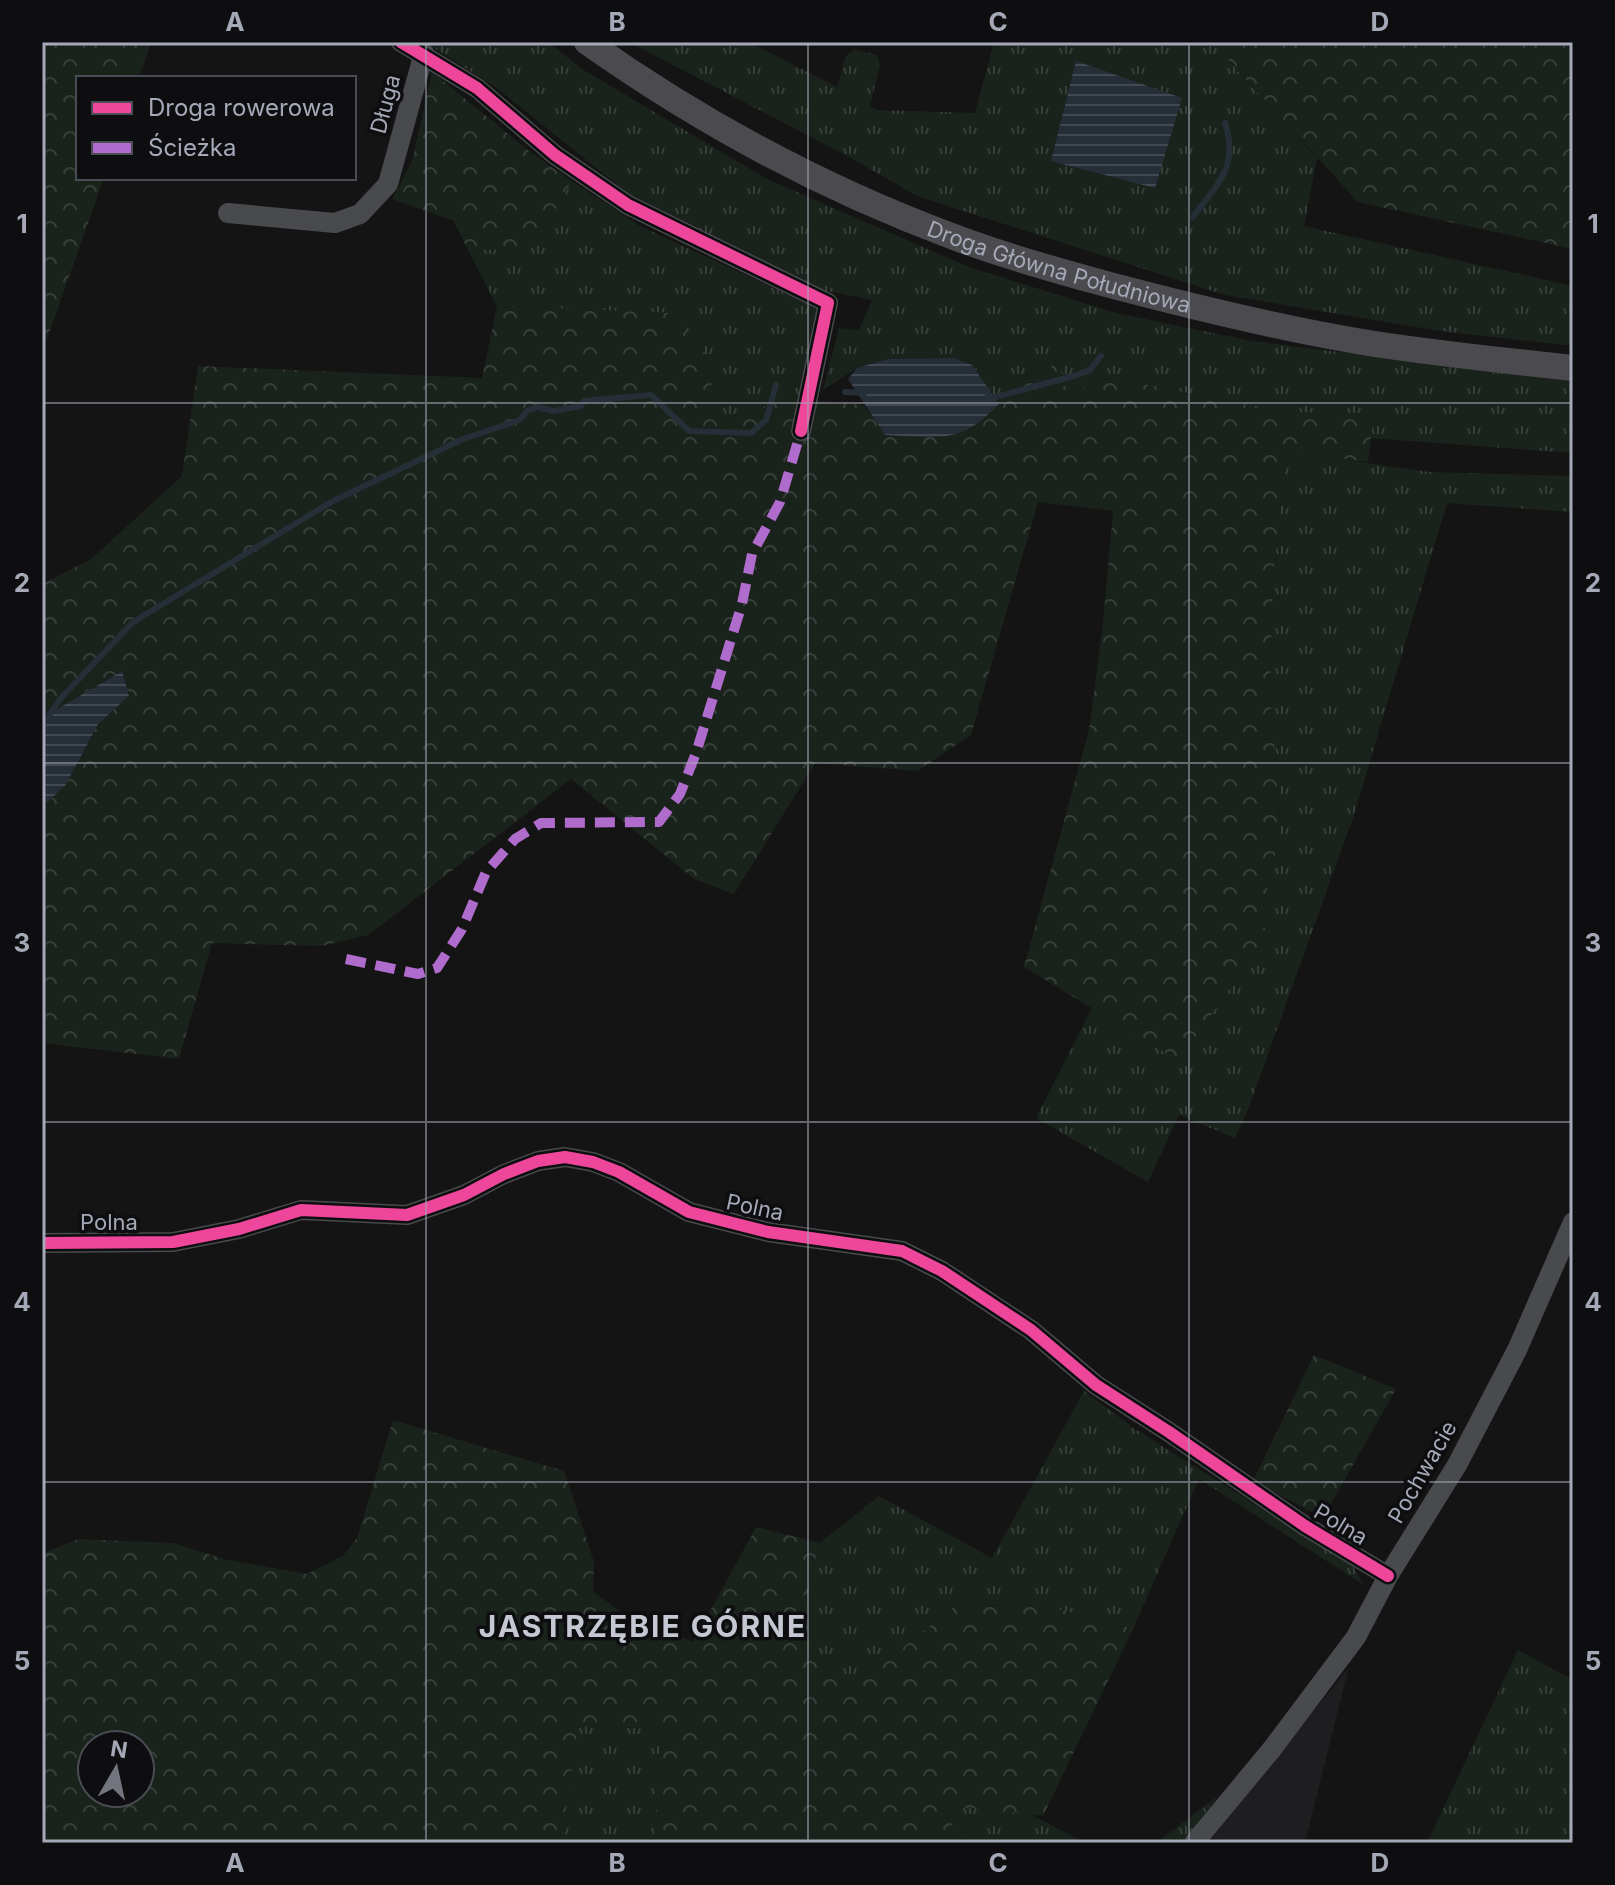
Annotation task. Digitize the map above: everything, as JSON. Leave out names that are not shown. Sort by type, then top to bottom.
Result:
[{"type":"main road","name":"Droga Główna Południowa","points":[[587,42],[754,145],[855,195],[958,239],[1087,279],[1248,320],[1373,343],[1573,368]]},
{"type":"street","points":[[401,42],[424,53],[477,88],[555,155],[628,205],[828,303],[801,431]]},
{"type":"street","name":"Długa","points":[[228,213],[335,223],[360,214],[388,184],[424,53]]},
{"type":"street","name":"Polna","points":[[42,1243],[173,1242],[239,1229],[301,1210],[407,1215],[464,1195],[538,1161],[565,1157],[593,1162],[619,1172],[689,1212],[768,1232],[902,1251],[942,1271],[1031,1330],[1096,1385],[1305,1526],[1388,1576]]},
{"type":"street","name":"Pochwacie","points":[[1194,1843],[1272,1749],[1356,1637],[1388,1576],[1457,1465],[1511,1362],[1573,1222]]},
{"type":"shaded area","points":[[1076,61],[1182,98],[1155,188],[1051,161]]},
{"type":"shaded area","points":[[954,358],[972,365],[999,404],[972,427],[946,436],[885,435],[848,379],[857,368],[888,359]]},
{"type":"shaded area","points":[[122,671],[129,696],[98,724],[65,786],[42,807],[42,718]]},
{"type":"shaded area","points":[[1349,1667],[1305,1843],[1208,1843]]},
{"type":"green space","points":[[42,42],[151,42],[140,76],[76,76],[76,180],[103,180],[42,353]]},
{"type":"green space","points":[[425,42],[548,42],[582,69],[767,179],[969,267],[1116,313],[1252,341],[1573,381],[1573,453],[1298,433],[1095,446],[1035,365],[999,404],[972,365],[954,358],[888,359],[857,368],[823,390],[839,328],[859,330],[872,300],[822,290],[630,195],[498,89]]},
{"type":"green space","points":[[629,42],[749,42],[837,87],[846,56],[854,49],[877,55],[880,64],[870,106],[877,110],[975,113],[994,42],[1212,42],[1317,158],[1304,226],[1573,286],[1573,346],[1440,331],[1225,295],[917,196]]},
{"type":"green space","points":[[1212,42],[1573,42],[1573,249],[1358,202]]},
{"type":"green space","points":[[432,72],[533,154],[572,181],[542,232],[513,249],[468,250],[454,221],[392,199],[412,161]]},
{"type":"green space","points":[[572,181],[640,226],[819,309],[801,400],[792,399],[719,420],[705,353],[671,313],[497,306],[468,250],[513,249],[541,232]]},
{"type":"green space","points":[[497,306],[671,313],[705,353],[719,420],[792,399],[864,405],[886,435],[987,416],[1036,365],[1050,379],[1052,361],[1061,365],[1060,380],[1073,396],[1103,376],[1285,412],[1374,413],[1368,462],[1286,452],[1273,579],[1270,700],[1280,796],[1278,842],[1259,925],[1269,932],[1179,1061],[1024,967],[1089,730],[1113,511],[1038,502],[971,735],[917,771],[815,763],[734,894],[694,879],[571,779],[368,935],[322,946],[212,943],[179,1059],[42,1043],[42,923],[46,900],[42,899],[42,807],[65,786],[98,724],[129,696],[121,671],[42,718],[42,584],[91,559],[182,476],[198,366],[482,378]]},
{"type":"green space","points":[[1286,451],[1429,472],[1573,476],[1573,512],[1447,503],[1354,815],[1248,1110],[1235,1138],[1179,1115],[1148,1182],[1036,1118],[1092,1008],[1179,1061],[1268,933],[1259,926],[1278,842],[1280,796],[1270,700],[1273,579]]},
{"type":"green space","points":[[1314,1355],[1396,1389],[1323,1518],[1253,1481]]},
{"type":"green space","points":[[1084,1391],[1135,1429],[1353,1566],[1364,1585],[1199,1479],[1133,1629],[1039,1604],[954,1607],[875,1670],[838,1684],[817,1651],[801,1607],[820,1543],[879,1496],[992,1558]]},
{"type":"green space","points":[[393,1420],[564,1471],[594,1562],[593,1591],[622,1613],[693,1642],[756,1527],[820,1543],[801,1607],[817,1651],[838,1683],[875,1670],[954,1607],[1039,1604],[1133,1629],[1043,1816],[939,1805],[964,1843],[654,1843],[661,1729],[578,1726],[561,1843],[42,1843],[42,1554],[78,1539],[173,1543],[224,1559],[307,1574],[343,1556],[357,1538]]},
{"type":"green space","points":[[1518,1650],[1573,1680],[1573,1843],[1427,1843]]},
{"type":"green space","points":[[577,1726],[661,1729],[654,1843],[561,1843]]},
{"type":"green space","points":[[1219,1795],[1182,1843],[1156,1843]]},
{"type":"green space","points":[[939,1805],[1030,1814],[1085,1843],[964,1843]]},
{"type":"waterway","points":[[1193,217],[1218,184],[1228,163],[1229,138],[1225,123]]},
{"type":"waterway","points":[[987,397],[1074,376],[1090,370],[1101,356]]},
{"type":"waterway","points":[[42,726],[60,699],[133,622],[333,501],[463,439],[520,420],[527,411],[537,407],[553,411],[581,406],[584,401],[651,395],[689,431],[751,433],[766,420],[776,385]]},
{"type":"waterway","points":[[845,392],[864,393]]},
{"type":"marked path","points":[[346,959],[418,974],[437,968],[462,929],[486,872],[515,839],[541,823],[659,822],[680,794],[696,753],[742,604],[752,554],[780,502],[801,431]]},
{"type":"cycle path","points":[[401,42],[477,88],[555,155],[628,205],[828,303],[801,431]]},
{"type":"cycle path","points":[[42,1243],[173,1242],[239,1229],[301,1210],[407,1215],[464,1195],[538,1161],[565,1157],[593,1162],[619,1172],[689,1212],[768,1232],[902,1251],[942,1271],[1031,1330],[1096,1385],[1305,1526],[1388,1576]]},
{"type":"district","name":"JASTRZĘBIE GÓRNE","points":[[643,1626]]}]
